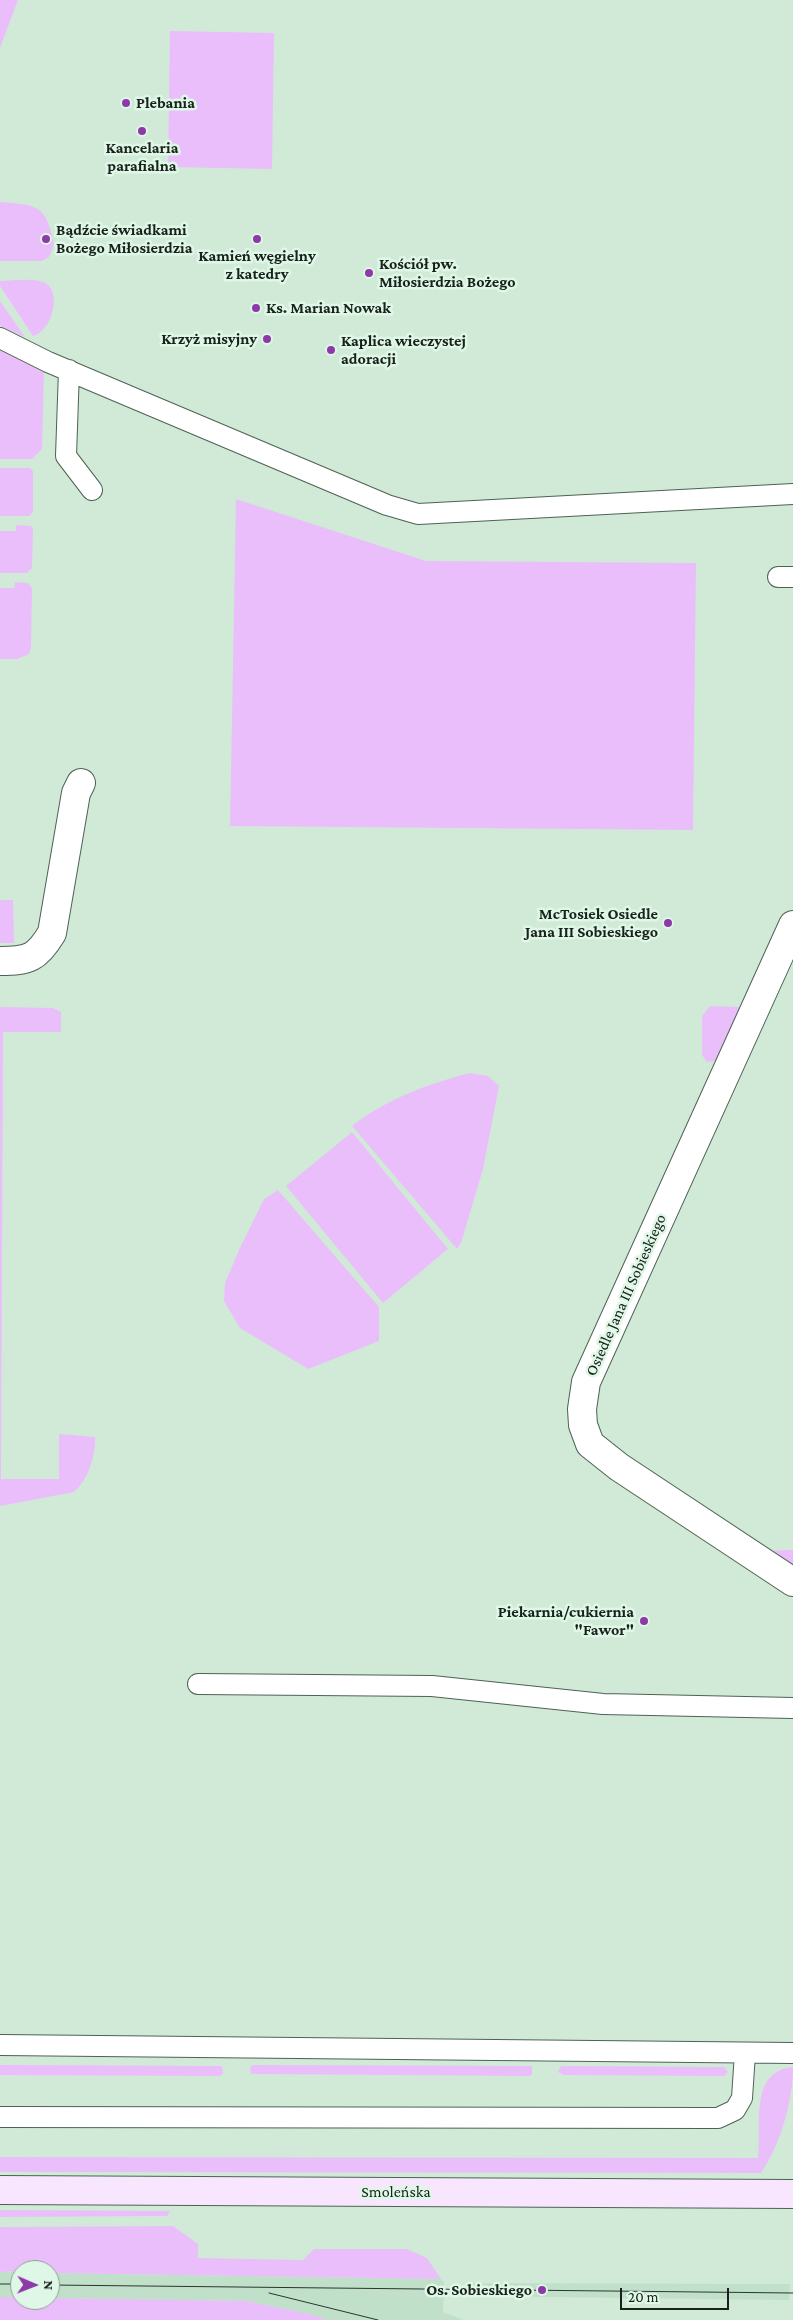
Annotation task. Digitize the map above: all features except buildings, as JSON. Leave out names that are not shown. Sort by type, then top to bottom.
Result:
[{"type":"street","points":[[0,961],[19,961],[32,957],[42,949],[52,933],[76,793],[81,783]]},
{"type":"street","name":"Osiedle Jana III Sobieskiego","points":[[793,926],[586,1382],[582,1409],[583,1425],[590,1444],[627,1473],[793,1582]]},
{"type":"street","name":"Smoleńska","points":[[0,2190],[793,2194]]},
{"type":"lane","points":[[0,338],[69,370],[387,505],[418,514],[793,494]]},
{"type":"lane","points":[[69,370],[66,456],[92,490]]},
{"type":"lane","points":[[198,1684],[432,1686],[603,1704],[793,1708]]},
{"type":"lane","points":[[0,2045],[554,2049],[793,2053]]},
{"type":"lane","points":[[0,2117],[718,2118],[735,2110],[742,2098],[745,2053]]},
{"type":"shaded area","points":[[0,0],[18,0],[0,48]]},
{"type":"shaded area","points":[[170,31],[274,33],[272,169],[168,167]]},
{"type":"shaded area","points":[[0,202],[32,206],[43,214],[48,221],[54,244],[49,257],[42,261],[0,261]]},
{"type":"shaded area","points":[[0,281],[37,281],[47,284],[51,289],[54,304],[52,312],[40,333],[33,336],[0,286]]},
{"type":"shaded area","points":[[0,301],[25,337],[0,326]]},
{"type":"shaded area","points":[[0,346],[44,370],[42,449],[32,459],[0,459]]},
{"type":"shaded area","points":[[0,468],[30,468],[33,471],[33,512],[29,516],[0,516]]},
{"type":"shaded area","points":[[236,499],[426,561],[696,563],[693,830],[230,826]]},
{"type":"shaded area","points":[[16,525],[31,526],[33,528],[32,568],[27,573],[0,573],[0,531],[16,531]]},
{"type":"shaded area","points":[[15,582],[28,583],[32,588],[31,648],[29,654],[17,659],[0,659],[0,588],[14,588]]},
{"type":"shaded area","points":[[0,900],[13,900],[14,943],[0,943]]},
{"type":"shaded area","points":[[710,1006],[739,1007],[742,1010],[716,1061],[707,1062],[702,1055],[702,1016]]},
{"type":"shaded area","points":[[0,1007],[53,1008],[61,1012],[61,1032],[3,1032],[1,1479],[59,1479],[59,1434],[95,1437],[95,1444],[87,1474],[74,1492],[0,1506]]},
{"type":"shaded area","points":[[470,1073],[488,1076],[499,1086],[483,1169],[461,1243],[457,1249],[352,1126],[393,1100],[438,1082]]},
{"type":"shaded area","points":[[352,1132],[448,1249],[383,1303],[286,1186]]},
{"type":"shaded area","points":[[278,1190],[379,1307],[379,1341],[308,1369],[240,1328],[224,1301],[225,1283],[264,1199]]},
{"type":"shaded area","points":[[793,1550],[793,1572],[760,1551]]},
{"type":"shaded area","points":[[0,2065],[222,2066],[223,2073],[220,2076],[0,2075]]},
{"type":"shaded area","points":[[253,2065],[532,2066],[532,2074],[529,2076],[251,2074],[250,2067]]},
{"type":"shaded area","points":[[561,2066],[724,2067],[728,2072],[724,2076],[564,2075],[558,2072]]},
{"type":"shaded area","points":[[793,2067],[791,2094],[784,2123],[774,2150],[761,2173],[0,2172],[0,2157],[758,2158],[760,2102],[763,2089],[769,2079],[779,2071]]},
{"type":"shaded area","points":[[0,2210],[170,2211],[167,2216],[0,2217]]},
{"type":"shaded area","points":[[173,2226],[198,2244],[198,2258],[303,2260],[314,2249],[407,2249],[427,2258],[441,2279],[60,2273],[60,2260],[10,2260],[10,2272],[0,2272],[0,2227]]},
{"type":"shaded area","points":[[0,2272],[10,2272],[10,2297],[0,2297]]},
{"type":"shaded area","points":[[60,2273],[441,2279],[444,2283],[443,2312],[464,2320],[327,2320],[313,2315],[247,2301],[60,2298]]},
{"type":"shaded area","points":[[465,2283],[790,2284],[789,2300],[465,2296]]},
{"type":"shaded area","points":[[0,2297],[10,2297],[10,2310],[60,2310],[60,2298],[247,2301],[313,2315],[327,2320],[0,2320]]},
{"type":"tram line","points":[[0,2284],[10,2284]]},
{"type":"tram line","points":[[60,2285],[793,2293]]},
{"type":"tram line","points":[[269,2293],[378,2320]]},
{"type":"place","name":"Plebania","points":[[126,103]]},
{"type":"place","name":"Kancelaria parafialna","points":[[142,131]]},
{"type":"place","name":"Bądźcie świadkami Bożego Miłosierdzia","points":[[46,239]]},
{"type":"place","name":"Kamień węgielny z katedry","points":[[257,239]]},
{"type":"place","name":"Kościół pw. Miłosierdzia Bożego","points":[[369,273]]},
{"type":"place","name":"Ks. Marian Nowak","points":[[256,308]]},
{"type":"place","name":"Krzyż misyjny","points":[[267,339]]},
{"type":"place","name":"Kaplica wieczystej adoracji","points":[[331,350]]},
{"type":"place","name":"McTosiek Osiedle Jana III Sobieskiego","points":[[668,923]]},
{"type":"place","name":"Piekarnia/cukiernia \"Fawor\"","points":[[644,1621]]},
{"type":"place","name":"Os. Sobieskiego","points":[[542,2290]]}]
